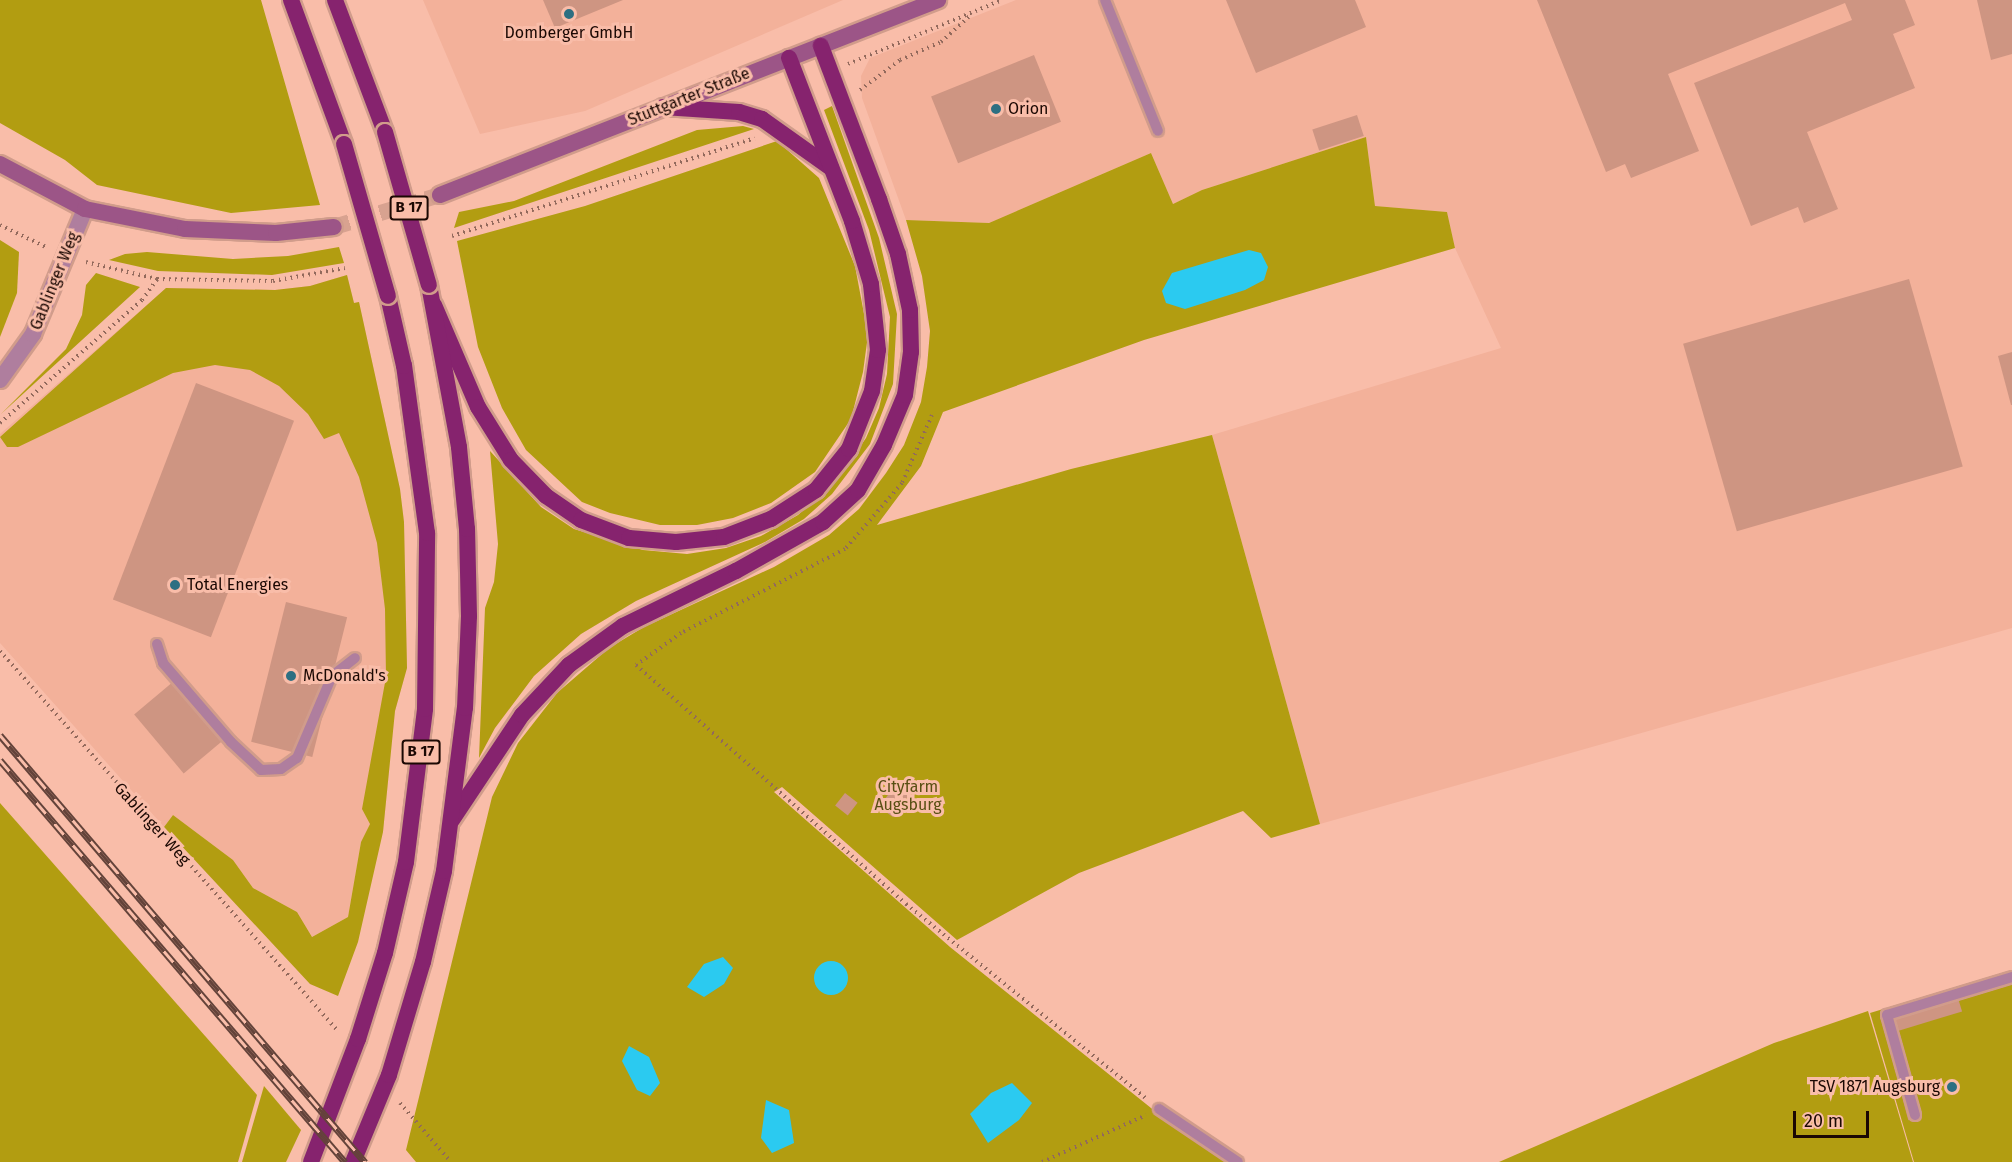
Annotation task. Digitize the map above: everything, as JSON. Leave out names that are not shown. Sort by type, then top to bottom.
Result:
[{"type":"highway","name":"B 17","points":[[291,0],[344,144],[388,296],[404,366],[427,533],[425,709],[406,862],[385,953],[314,1156]]},
{"type":"highway","name":"B 17","points":[[335,0],[385,132],[434,305],[459,447],[467,529],[469,616],[465,708],[452,820],[423,962],[389,1075],[353,1162]]},
{"type":"highway","points":[[452,820],[522,715],[568,665],[623,626],[736,572],[823,522],[858,490],[884,445],[905,395],[911,352],[910,310],[898,254],[821,46]]},
{"type":"highway","points":[[434,305],[478,407],[512,460],[546,496],[581,520],[629,538],[676,543],[724,537],[771,519],[816,489],[849,449],[872,391],[878,350],[871,284],[832,169],[789,58]]},
{"type":"highway","points":[[663,107],[739,112],[762,119],[832,169]]},
{"type":"main road","name":"Stuttgarter Straße","points":[[440,195],[938,0]]},
{"type":"main road","points":[[0,164],[85,209],[185,229],[276,233],[334,227]]},
{"type":"street","name":"Gablinger Weg","points":[[0,380],[33,334],[85,209]]},
{"type":"lane","points":[[1105,0],[1158,131]]},
{"type":"lane","points":[[157,644],[163,663],[231,742],[261,770],[281,770],[297,758],[332,676],[355,658]]},
{"type":"lane","points":[[1916,1115],[1887,1015],[2012,977]]},
{"type":"lane","points":[[1160,1109],[1238,1162]]},
{"type":"path","points":[[874,53],[1002,0]]},
{"type":"path","points":[[858,91],[900,60],[954,33],[974,11]]},
{"type":"path","points":[[452,236],[753,141]]},
{"type":"path","points":[[0,225],[64,256],[157,279],[273,281],[345,268]]},
{"type":"path","points":[[0,423],[142,300],[157,279]]},
{"type":"path","name":"Gablinger Weg","points":[[0,651],[307,995]]},
{"type":"path","points":[[636,664],[906,904],[1160,1109],[1042,1162]]},
{"type":"path","points":[[438,1147],[451,1162]]},
{"type":"shaded area","name":"Domberger GmbH","points":[[423,0],[843,0],[585,111],[480,134]]},
{"type":"shaded area","points":[[1016,0],[2012,0],[2012,628],[1320,824],[1212,435],[1501,348],[1455,248],[1447,212],[1375,206],[1366,137],[1202,190],[1173,204],[1151,153],[989,223],[906,220],[862,98],[861,76],[870,58]]},
{"type":"shaded area","points":[[347,275],[354,303],[359,302],[400,489],[404,522],[407,668],[395,711],[383,832],[370,824],[361,842],[348,917],[312,937],[297,912],[253,888],[233,860],[173,815],[164,827],[0,643],[0,434],[166,288],[275,290],[310,286]]},
{"type":"green space","points":[[0,0],[261,0],[320,205],[231,213],[97,185],[65,160],[0,123]]},
{"type":"green space","points":[[832,106],[879,238],[897,314],[893,384],[870,444],[832,494],[804,519],[765,542],[636,601],[581,634],[534,676],[495,728],[479,758],[485,608],[494,582],[498,544],[490,451],[541,507],[574,529],[643,550],[687,554],[726,548],[761,536],[798,515],[838,479],[866,438],[879,408],[887,374],[890,317],[869,230],[824,110]]},
{"type":"green space","points":[[743,126],[754,129],[454,228],[459,212],[514,201],[697,130]]},
{"type":"green space","points":[[1366,137],[1375,206],[1447,212],[1455,248],[1144,340],[943,412],[921,466],[877,525],[1071,469],[1212,435],[1320,824],[1271,838],[1243,811],[1079,873],[957,940],[782,787],[774,792],[950,947],[1151,1108],[1225,1162],[416,1162],[406,1150],[492,797],[518,743],[557,693],[609,648],[644,627],[774,567],[829,535],[859,509],[886,473],[904,445],[921,402],[930,331],[922,276],[906,220],[989,223],[1151,153],[1173,204],[1202,190]]},
{"type":"green space","points":[[777,141],[819,178],[855,266],[868,335],[863,372],[851,419],[815,472],[771,503],[733,518],[697,525],[660,525],[610,513],[582,502],[526,450],[502,408],[478,347],[457,241],[585,206]]},
{"type":"green space","points":[[0,240],[19,252],[17,293],[0,337]]},
{"type":"green space","points":[[339,247],[344,263],[272,275],[158,271],[109,260],[125,254],[147,252],[233,259],[288,256]]},
{"type":"green space","points":[[96,273],[140,287],[1,414],[66,349],[82,315],[86,285]]},
{"type":"green space","points":[[347,275],[354,303],[359,302],[400,489],[404,522],[407,668],[395,711],[383,832],[358,942],[338,996],[310,984],[164,827],[173,815],[233,860],[253,888],[297,912],[312,937],[348,917],[361,842],[370,824],[362,809],[386,677],[385,609],[377,543],[359,477],[339,433],[324,439],[308,414],[279,386],[250,370],[215,365],[173,373],[18,447],[7,447],[0,437],[166,288],[275,290],[310,286]]},
{"type":"green space","points":[[0,803],[257,1095],[238,1162],[0,1162]]},
{"type":"green space","name":"TSV 1871 Augsburg","points":[[2012,970],[2012,1162],[1914,1162],[1870,1013]]},
{"type":"green space","points":[[1868,1011],[1913,1162],[1499,1162],[1774,1043]]},
{"type":"green space","points":[[264,1086],[301,1130],[286,1162],[242,1162]]},
{"type":"water","points":[[1249,250],[1261,253],[1268,267],[1264,280],[1245,290],[1185,309],[1166,303],[1162,291],[1172,273]]},
{"type":"water","points":[[723,957],[733,968],[724,984],[704,997],[687,987],[704,964]]},
{"type":"water","points":[[831,961],[843,966],[848,978],[843,990],[831,995],[819,990],[814,978],[819,966]]},
{"type":"water","points":[[629,1046],[649,1057],[660,1083],[650,1096],[637,1090],[622,1061]]},
{"type":"water","points":[[1012,1083],[1032,1103],[1019,1120],[988,1143],[970,1114],[991,1093]]},
{"type":"water","points":[[766,1100],[789,1110],[794,1143],[772,1153],[761,1138]]},
{"type":"building","name":"Domberger GmbH","points":[[543,0],[623,0],[555,28]]},
{"type":"building","points":[[1226,0],[1355,0],[1366,27],[1256,73]]},
{"type":"building","points":[[1537,0],[1905,0],[1915,25],[1893,34],[1915,88],[1807,132],[1838,209],[1804,223],[1798,207],[1751,226],[1694,83],[1852,20],[1845,3],[1668,74],[1699,151],[1631,178],[1625,164],[1606,172]]},
{"type":"building","points":[[1977,0],[2012,0],[2012,54],[1991,60]]},
{"type":"building","name":"Orion","points":[[1034,55],[1061,122],[958,163],[931,97]]},
{"type":"building","points":[[1357,115],[1364,136],[1319,150],[1312,130]]},
{"type":"building","points":[[1909,279],[1963,466],[1737,531],[1683,344]]},
{"type":"building","points":[[2012,352],[2012,405],[2011,405],[1998,356]]},
{"type":"building","points":[[196,383],[294,421],[211,637],[113,600]]},
{"type":"building","name":"McDonald's","points":[[286,602],[347,617],[312,757],[251,742]]},
{"type":"building","points":[[174,681],[223,740],[184,773],[134,714]]},
{"type":"building","points":[[898,781],[912,791],[893,817],[879,807]]},
{"type":"building","name":"Cityfarm Augsburg","points":[[845,793],[858,803],[848,815],[835,806]]},
{"type":"building","points":[[1958,998],[1962,1011],[1897,1031],[1893,1018]]},
{"type":"building","points":[[1904,1081],[1914,1119],[1908,1120],[1898,1083]]},
{"type":"tunnel","points":[[334,227],[440,195]]},
{"type":"railway","points":[[0,735],[365,1162]]},
{"type":"railway","points":[[0,760],[345,1162]]},
{"type":"place","name":"Domberger GmbH","points":[[569,14]]},
{"type":"place","name":"Orion","points":[[996,109]]},
{"type":"place","name":"Total Energies","points":[[175,585]]},
{"type":"place","name":"McDonald's","points":[[291,676]]},
{"type":"place","name":"TSV 1871 Augsburg","points":[[1952,1087]]}]
